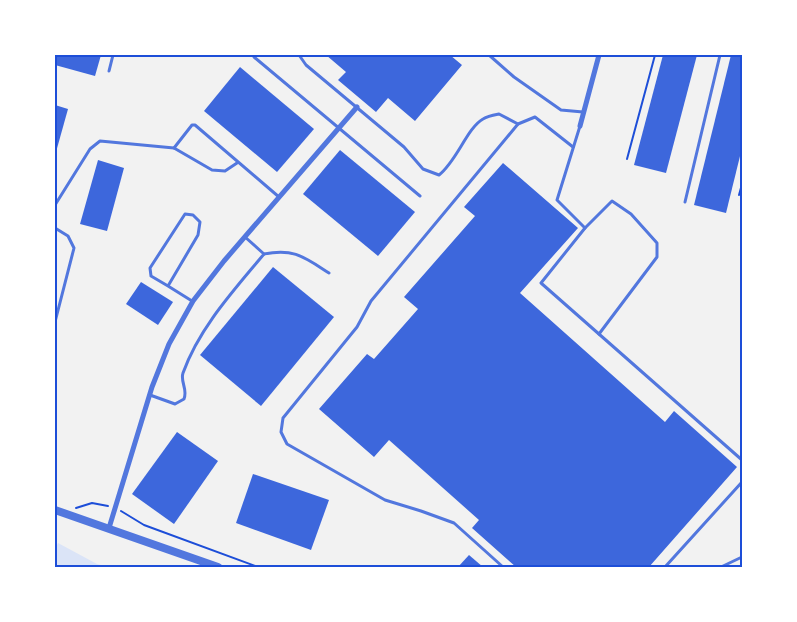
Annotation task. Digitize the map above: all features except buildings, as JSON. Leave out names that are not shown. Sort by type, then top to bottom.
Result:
[{"type":"street","points":[[580,126],[599,55]]},
{"type":"street","points":[[109,528],[150,395],[169,344],[193,301],[244,237],[357,107]]},
{"type":"street","points":[[55,510],[218,567]]},
{"type":"lane","points":[[109,70],[113,55]]},
{"type":"lane","points":[[300,55],[306,65],[404,147],[423,169],[439,175],[450,166],[476,126],[483,119],[499,114],[518,124]]},
{"type":"lane","points":[[489,55],[514,77],[561,110],[583,112]]},
{"type":"lane","points":[[685,202],[720,55]]},
{"type":"lane","points":[[254,57],[420,196]]},
{"type":"lane","points":[[503,567],[454,523],[421,510],[385,500],[286,444],[281,432],[283,418],[357,327],[371,300],[518,124],[535,117],[573,147]]},
{"type":"lane","points":[[174,148],[194,124],[237,163],[279,197]]},
{"type":"lane","points":[[580,126],[557,200],[585,228]]},
{"type":"lane","points":[[55,205],[90,149],[100,141],[174,148],[212,170],[225,171],[237,163]]},
{"type":"lane","points":[[599,334],[658,257],[657,243],[631,214],[612,201],[585,228],[541,283],[742,460]]},
{"type":"lane","points":[[168,286],[198,235],[200,222],[190,214],[185,214],[177,224],[150,268],[151,276],[193,301]]},
{"type":"lane","points":[[55,228],[68,236],[74,248],[55,322]]},
{"type":"lane","points":[[244,237],[264,254]]},
{"type":"lane","points":[[150,395],[175,404],[184,399],[186,388],[183,374],[199,340],[223,303],[264,254],[284,251],[294,252],[329,273]]},
{"type":"lane","points":[[665,567],[742,482]]},
{"type":"lane","points":[[721,567],[742,558]]},
{"type":"path","points":[[627,159],[655,55]]},
{"type":"path","points":[[739,195],[742,184]]},
{"type":"path","points":[[68,506],[77,508],[92,503],[115,508],[132,516],[144,525],[258,567]]},
{"type":"shaded area","points":[[58,543],[97,564],[108,567],[55,567],[55,549]]}]
